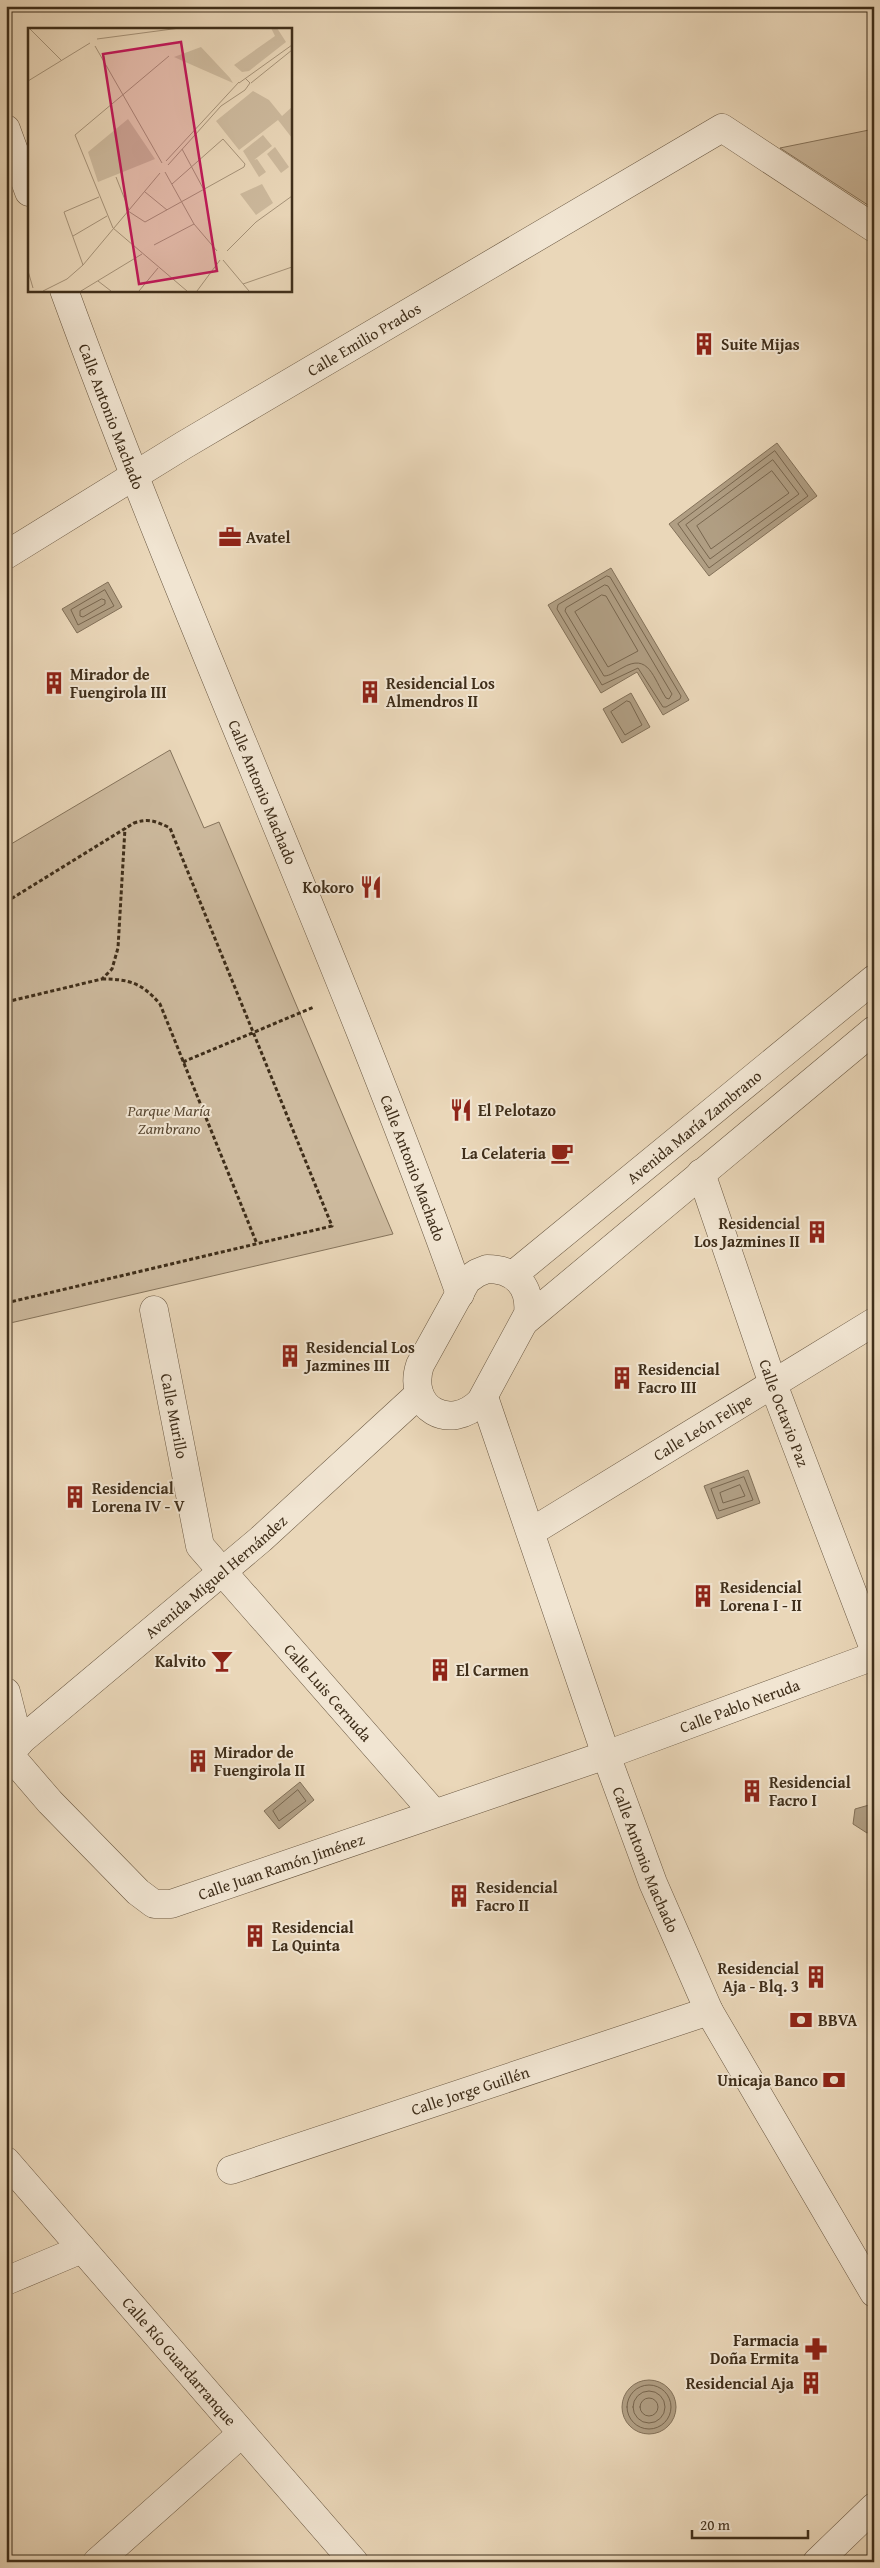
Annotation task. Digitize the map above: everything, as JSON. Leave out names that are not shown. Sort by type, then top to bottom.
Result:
[{"type":"street","name":"Calle Emilio Prados","points":[[6,555],[134,475],[722,128],[874,228]]},
{"type":"street","points":[[6,130],[28,189]]},
{"type":"street","name":"Calle Antonio Machado","points":[[64,291],[134,475],[346,993],[460,1294]]},
{"type":"street","name":"Avenida María Zambrano","points":[[513,1275],[874,979]]},
{"type":"street","points":[[525,1321],[874,1030]]},
{"type":"street","name":"Calle Octavio Paz","points":[[701,1173],[773,1384],[874,1649]]},
{"type":"street","points":[[499,1269],[513,1275],[526,1290],[530,1302],[525,1321],[484,1397],[472,1410],[448,1416],[427,1407],[419,1394],[416,1376],[420,1365],[468,1280],[476,1273],[499,1269]]},
{"type":"street","name":"Calle Murillo","points":[[154,1310],[200,1546],[222,1572]]},
{"type":"street","name":"Calle León Felipe","points":[[531,1532],[874,1322]]},
{"type":"street","name":"Avenida Miguel Hernández","points":[[11,1750],[222,1572],[419,1394]]},
{"type":"street","name":"Calle Antonio Machado","points":[[484,1397],[606,1755],[653,1883],[710,2011],[874,2293]]},
{"type":"street","name":"Calle Luis Cernuda","points":[[222,1572],[434,1813]]},
{"type":"street","name":"Calle Pablo Neruda","points":[[606,1755],[874,1656]]},
{"type":"street","points":[[6,1692],[11,1750]]},
{"type":"street","name":"Calle Juan Ramón Jiménez","points":[[11,1750],[50,1802],[138,1892],[154,1904],[171,1904],[606,1755]]},
{"type":"street","name":"Calle Jorge Guillén","points":[[231,2170],[710,2011]]},
{"type":"street","name":"Calle Río Guardarranque","points":[[6,2161],[354,2562]]},
{"type":"street","points":[[6,2281],[82,2249]]},
{"type":"street","points":[[97,2562],[241,2434]]},
{"type":"street","points":[[818,2562],[874,2507]]},
{"type":"path","points":[[6,902],[125,828],[145,819],[157,821],[170,828],[332,1226],[6,1303]]},
{"type":"path","points":[[102,979],[112,969],[118,948],[125,828]]},
{"type":"path","points":[[6,1002],[102,979],[120,979],[147,989],[160,1004],[257,1244]]},
{"type":"path","points":[[183,1062],[254,1034],[346,993]]},
{"type":"green space","points":[[874,129],[874,209],[780,148]]},
{"type":"green space","name":"Parque María Zambrano","points":[[170,750],[204,828],[219,822],[393,1234],[6,1324],[6,847]]},
{"type":"water","points":[[777,443],[817,496],[709,576],[669,524]]},
{"type":"water","points":[[611,568],[689,700],[663,715],[637,672],[601,693],[548,605]]},
{"type":"water","points":[[108,582],[122,607],[77,633],[62,609]]},
{"type":"water","points":[[631,693],[650,727],[622,743],[603,709]]},
{"type":"water","points":[[748,1470],[760,1503],[717,1519],[704,1486]]},
{"type":"water","points":[[300,1782],[314,1800],[279,1829],[264,1811]]},
{"type":"water","points":[[874,1798],[874,1830],[867,1833],[853,1824],[855,1809],[869,1805]]},
{"type":"water","points":[[644,2380],[654,2380],[664,2384],[672,2392],[676,2407],[672,2422],[664,2430],[654,2434],[644,2434],[634,2430],[626,2422],[622,2412],[622,2402],[626,2392],[634,2384]]},
{"type":"place","name":"Suite Mijas","points":[[704,344]]},
{"type":"place","name":"Avatel","points":[[230,537]]},
{"type":"place","name":"Mirador de Fuengirola III","points":[[54,683]]},
{"type":"place","name":"Residencial Los Almendros II","points":[[370,692]]},
{"type":"place","name":"Kokoro","points":[[371,887]]},
{"type":"place","name":"El Pelotazo","points":[[461,1110]]},
{"type":"place","name":"La Celateria","points":[[562,1153]]},
{"type":"place","name":"Residencial Los Jazmines II","points":[[817,1232]]},
{"type":"place","name":"Residencial Los Jazmines III","points":[[290,1356]]},
{"type":"place","name":"Residencial Facro III","points":[[622,1378]]},
{"type":"place","name":"Residencial Lorena IV - V","points":[[75,1497]]},
{"type":"place","name":"Residencial Lorena I - II","points":[[703,1596]]},
{"type":"place","name":"Kalvito","points":[[222,1661]]},
{"type":"place","name":"El Carmen","points":[[440,1670]]},
{"type":"place","name":"Mirador de Fuengirola II","points":[[198,1761]]},
{"type":"place","name":"Residencial Facro I","points":[[752,1791]]},
{"type":"place","name":"Residencial Facro II","points":[[459,1896]]},
{"type":"place","name":"Residencial La Quinta","points":[[255,1936]]},
{"type":"place","name":"Residencial Aja - Blq. 3","points":[[816,1977]]},
{"type":"place","name":"BBVA","points":[[801,2020]]},
{"type":"place","name":"Unicaja Banco","points":[[834,2080]]},
{"type":"place","name":"Farmacia Doña Ermita","points":[[816,2349]]},
{"type":"place","name":"Residencial Aja","points":[[811,2383]]}]
